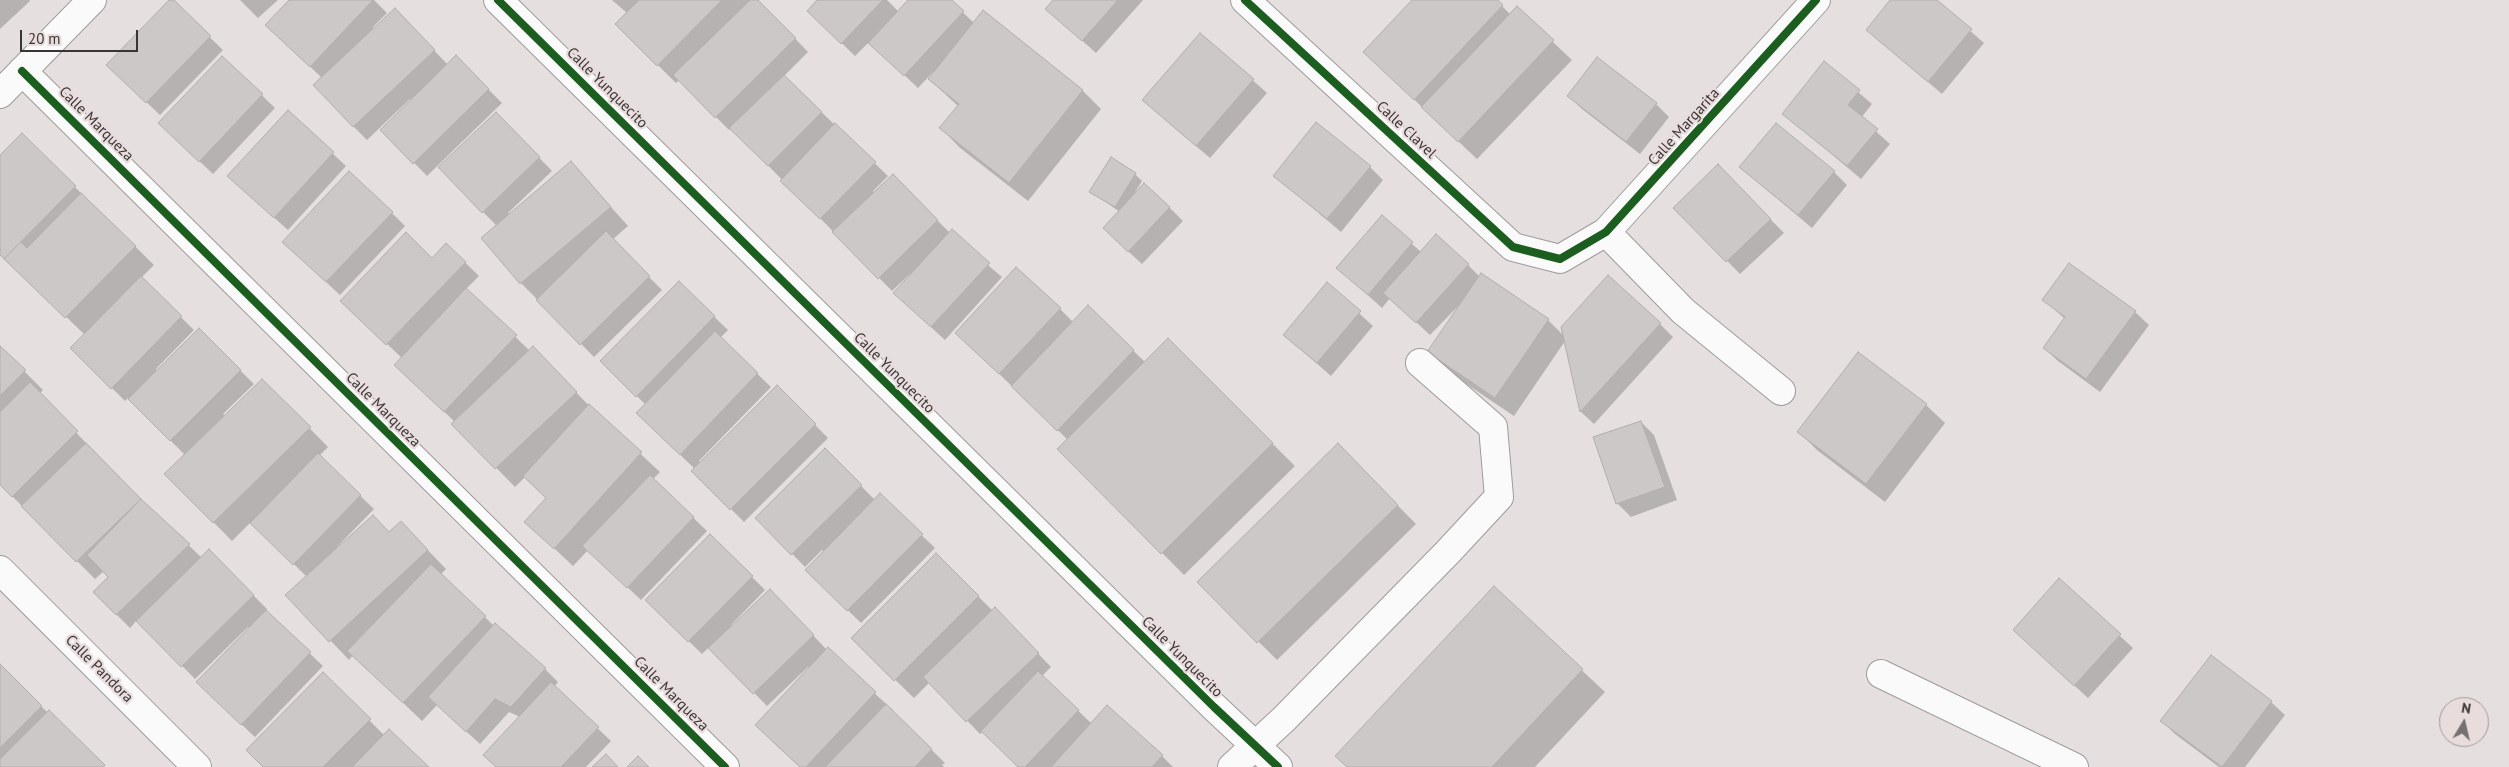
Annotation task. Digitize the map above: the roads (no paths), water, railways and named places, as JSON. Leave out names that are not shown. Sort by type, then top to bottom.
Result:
[{"type":"street","points":[[0,94],[92,0]]},
{"type":"street","name":"Calle Yunquecito","points":[[498,0],[1214,707],[1269,758]]},
{"type":"street","name":"Calle Clavel","points":[[1245,0],[1512,247],[1560,259]]},
{"type":"street","name":"Calle Margarita","points":[[1560,259],[1606,232],[1816,0]]},
{"type":"street","name":"Calle Marqueza","points":[[22,71],[725,767]]},
{"type":"street","points":[[1606,232],[1683,312],[1781,391]]},
{"type":"street","points":[[1232,767],[1269,758],[1284,719],[1447,553],[1499,497],[1494,427],[1420,363]]},
{"type":"street","name":"Calle Pandora","points":[[0,570],[197,767]]},
{"type":"street","points":[[1881,674],[2074,767]]}]
